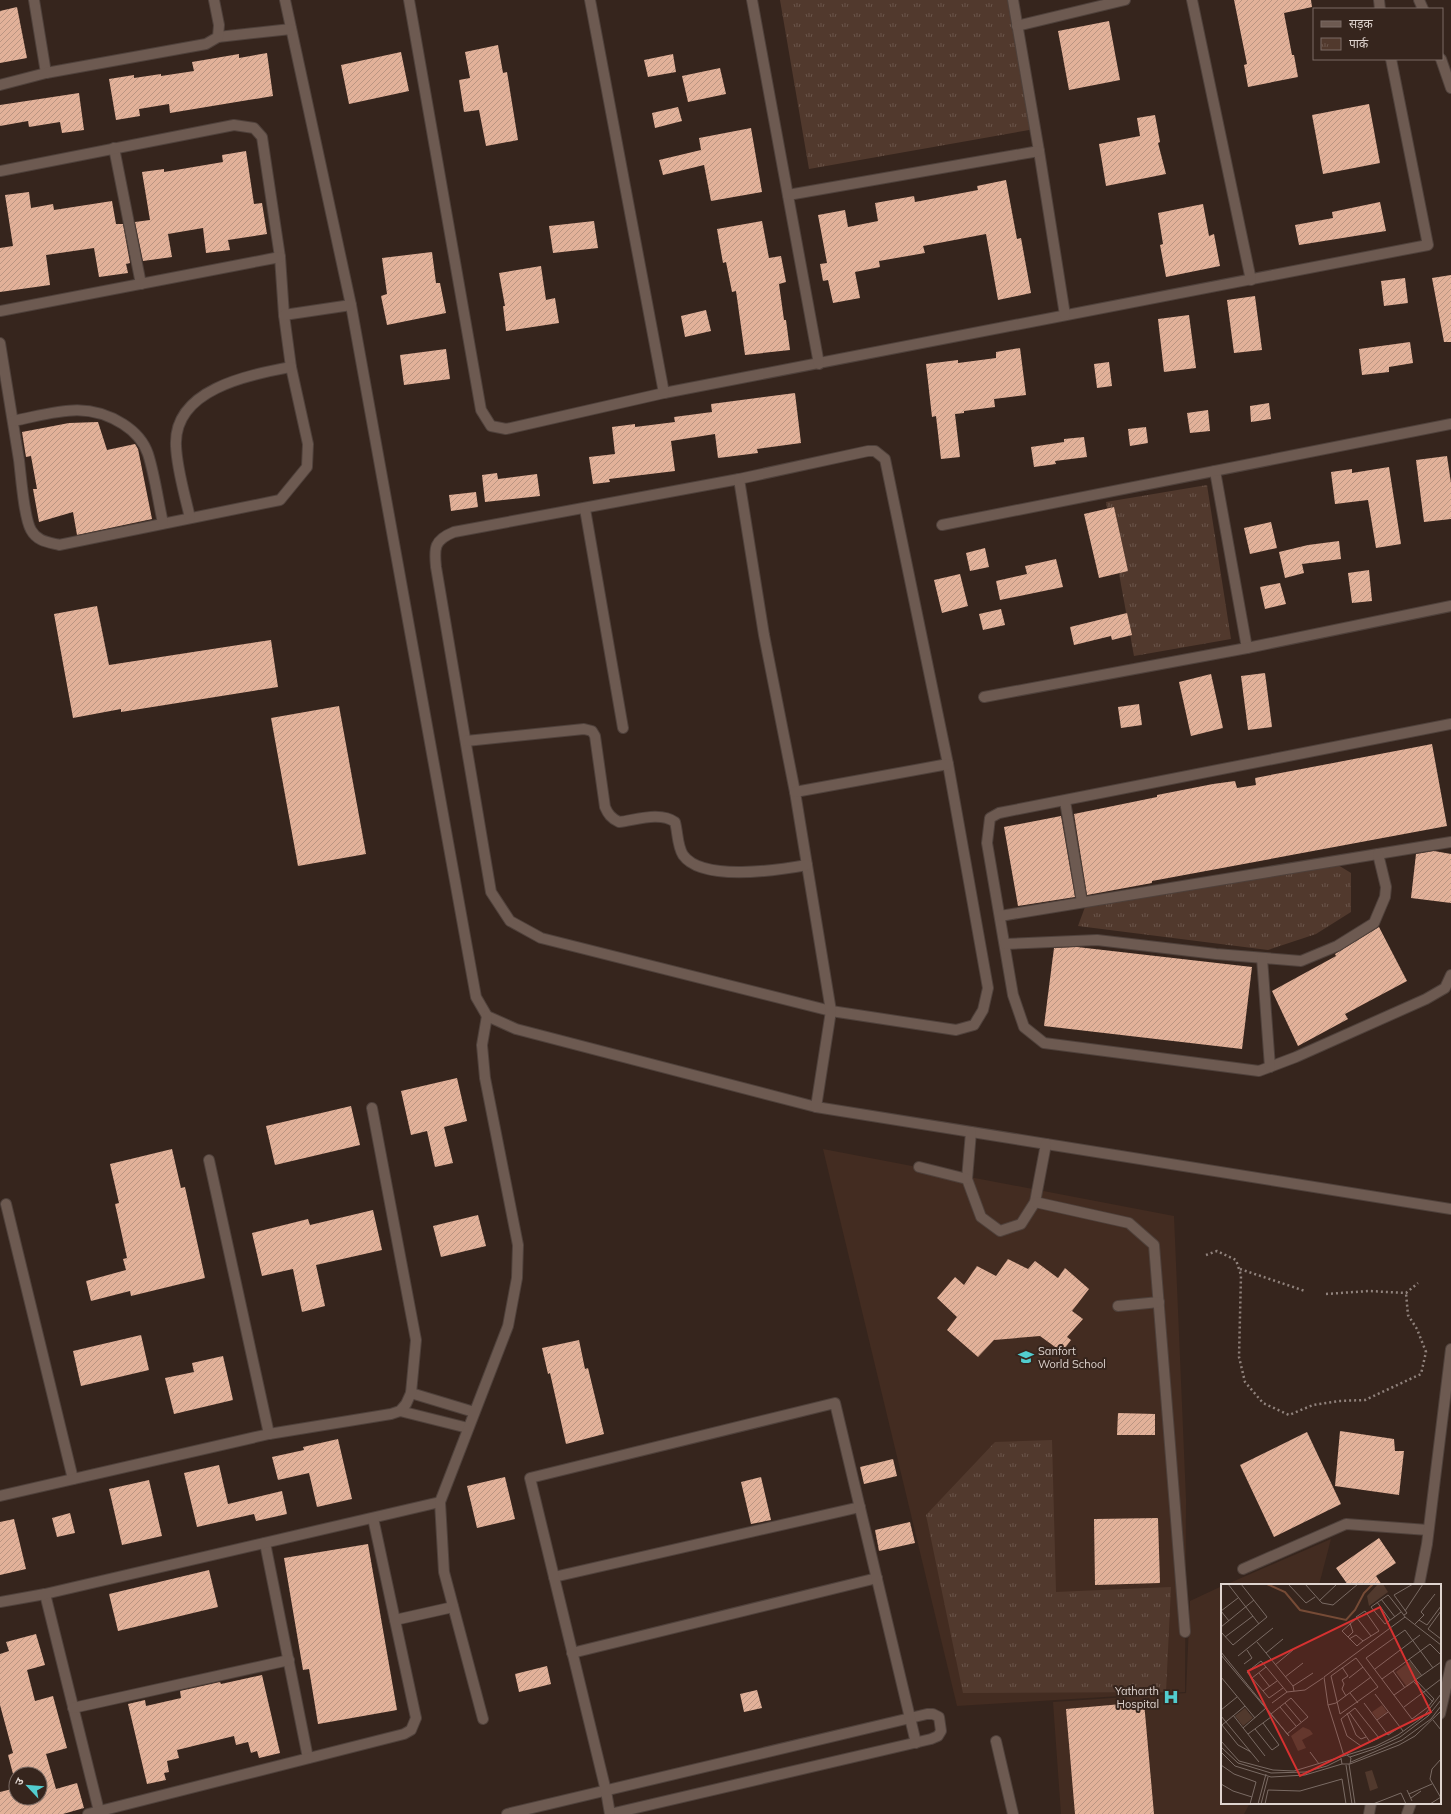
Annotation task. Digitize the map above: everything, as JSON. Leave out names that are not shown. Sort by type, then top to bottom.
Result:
[{"type":"street","points":[[34,0],[46,73]]},
{"type":"street","points":[[214,0],[219,25],[218,37]]},
{"type":"street","points":[[284,0],[351,305],[476,996],[487,1016],[516,1029],[816,1107],[1451,1209]]},
{"type":"street","points":[[408,0],[481,410],[491,426],[506,429],[664,393],[1428,245],[1391,60]]},
{"type":"street","points":[[590,0],[664,393]]},
{"type":"street","points":[[752,0],[819,364]]},
{"type":"street","points":[[1013,0],[1065,315]]},
{"type":"street","points":[[1017,26],[1125,0]]},
{"type":"street","points":[[1192,0],[1251,280]]},
{"type":"street","points":[[0,85],[46,73],[206,44],[218,37],[291,29]]},
{"type":"street","points":[[1441,60],[1451,88]]},
{"type":"street","points":[[0,171],[234,125],[254,128],[262,137],[280,257],[284,315],[291,367],[308,444],[307,468],[280,500],[59,544],[42,541],[31,530],[25,504],[0,343]]},
{"type":"street","points":[[114,148],[141,284]]},
{"type":"street","points":[[788,194],[1039,151]]},
{"type":"street","points":[[0,311],[280,257]]},
{"type":"street","points":[[284,315],[351,305]]},
{"type":"street","points":[[190,518],[176,445],[179,426],[187,411],[198,400],[213,389],[232,380],[291,367]]},
{"type":"street","points":[[13,421],[71,410],[93,410],[114,418],[129,428],[140,440],[148,454],[163,523]]},
{"type":"street","points":[[942,525],[1451,425]]},
{"type":"street","points":[[868,451],[875,452],[885,459],[948,764],[988,988],[984,1010],[974,1025],[956,1030],[831,1011],[541,938],[510,921],[491,892],[434,551],[444,536],[454,532],[585,509],[739,479],[868,451]]},
{"type":"street","points":[[1215,471],[1247,648]]},
{"type":"street","points":[[739,479],[764,635],[795,792],[831,1011],[816,1107]]},
{"type":"street","points":[[585,509],[623,728]]},
{"type":"street","points":[[984,697],[1247,648],[1451,606]]},
{"type":"street","points":[[1451,724],[999,813],[990,818],[987,842],[1013,995],[1024,1027],[1044,1043],[1259,1071],[1426,999],[1445,988],[1451,975]]},
{"type":"street","points":[[466,741],[584,729],[592,731],[595,736],[605,807],[608,814],[614,819],[619,822],[661,817],[670,818],[675,822],[678,845],[684,855],[692,862],[704,868],[750,872],[807,865]]},
{"type":"street","points":[[795,792],[948,764]]},
{"type":"street","points":[[1065,801],[1082,902]]},
{"type":"street","points":[[1000,916],[1451,842]]},
{"type":"street","points":[[1004,944],[1097,940],[1301,961],[1337,946],[1374,924],[1385,897],[1386,887],[1378,854]]},
{"type":"street","points":[[1262,958],[1270,1067]]},
{"type":"street","points":[[483,1719],[444,1572],[440,1502],[508,1326],[517,1278],[518,1245],[485,1078],[482,1045],[487,1016]]},
{"type":"street","points":[[0,1496],[269,1434],[390,1414],[400,1410],[406,1404],[412,1393],[416,1340],[372,1108]]},
{"type":"street","points":[[971,1132],[967,1180],[981,1217],[1000,1232],[1021,1224],[1035,1202],[1046,1144]]},
{"type":"street","points":[[209,1160],[269,1434]]},
{"type":"street","points":[[918,1167],[967,1180]]},
{"type":"street","points":[[1035,1202],[1129,1223],[1154,1245],[1185,1632]]},
{"type":"street","points":[[6,1204],[73,1479]]},
{"type":"street","points":[[1118,1306],[1159,1302]]},
{"type":"street","points":[[1418,1584],[1428,1530],[1451,1349]]},
{"type":"street","points":[[412,1393],[474,1412]]},
{"type":"street","points":[[511,1814],[606,1791],[910,1718],[927,1714],[933,1714],[939,1717],[941,1731],[938,1736],[916,1743],[634,1811],[610,1814],[606,1791],[530,1478],[835,1403],[877,1578],[910,1718],[916,1743]]},
{"type":"street","points":[[400,1410],[468,1428]]},
{"type":"street","points":[[0,1602],[45,1594],[440,1502]]},
{"type":"street","points":[[554,1577],[860,1507]]},
{"type":"street","points":[[88,1814],[404,1734],[410,1730],[416,1718],[373,1518]]},
{"type":"street","points":[[1243,1569],[1346,1524],[1428,1530]]},
{"type":"street","points":[[265,1543],[308,1758]]},
{"type":"street","points":[[572,1653],[877,1578]]},
{"type":"street","points":[[45,1594],[99,1811]]},
{"type":"street","points":[[395,1620],[453,1607]]},
{"type":"street","points":[[73,1708],[289,1660]]},
{"type":"street","points":[[1441,1710],[1451,1665]]},
{"type":"street","points":[[996,1741],[1013,1814]]},
{"type":"street","points":[[1369,1814],[1371,1804]]},
{"type":"street","points":[[1407,1814],[1411,1804]]},
{"type":"path","points":[[1206,1255],[1217,1251],[1236,1260],[1241,1274],[1239,1357],[1245,1382],[1263,1404],[1289,1415],[1313,1405],[1339,1401],[1365,1400],[1421,1374],[1426,1352],[1408,1315],[1406,1293]]},
{"type":"path","points":[[1239,1269],[1305,1291]]},
{"type":"path","points":[[1326,1294],[1369,1291],[1406,1293],[1418,1282]]},
{"type":"shaded area","name":"Sanfort World School","points":[[823,1149],[1174,1216],[1186,1499],[1185,1692],[957,1706]]},
{"type":"shaded area","points":[[1331,1539],[1319,1584],[1227,1584]]},
{"type":"shaded area","name":"Yatharth Hospital","points":[[1221,1586],[1221,1804],[1249,1804],[1244,1814],[1061,1814],[1053,1702],[1186,1693],[1190,1601]]},
{"type":"green space","points":[[780,0],[1013,0],[1035,129],[809,169]]},
{"type":"green space","points":[[1207,485],[1231,639],[1134,656],[1106,502]]},
{"type":"green space","points":[[1338,865],[1351,873],[1351,912],[1316,934],[1268,950],[1078,926],[1085,907]]},
{"type":"green space","points":[[1052,1440],[1056,1592],[1171,1587],[1166,1692],[963,1693],[926,1515],[995,1442]]},
{"type":"building","points":[[1234,0],[1311,0],[1312,7],[1284,13],[1298,77],[1248,87],[1244,65],[1247,64]]},
{"type":"building","points":[[17,7],[27,58],[0,63],[0,11]]},
{"type":"building","points":[[1109,21],[1120,80],[1069,90],[1058,31]]},
{"type":"building","points":[[498,45],[503,73],[507,72],[518,140],[486,146],[479,110],[464,112],[459,80],[470,78],[465,52]]},
{"type":"building","points":[[401,52],[409,91],[349,104],[341,65]]},
{"type":"building","points":[[267,53],[273,96],[170,113],[169,104],[139,109],[140,116],[116,120],[109,79],[134,75],[134,78],[161,74],[161,76],[194,71],[192,62],[239,54],[239,58]]},
{"type":"building","points":[[673,54],[676,72],[648,77],[644,60]]},
{"type":"building","points":[[720,68],[726,94],[688,102],[682,76]]},
{"type":"building","points":[[79,93],[84,130],[62,133],[60,122],[29,127],[28,121],[0,126],[0,105]]},
{"type":"building","points":[[1369,104],[1380,163],[1323,174],[1312,115]]},
{"type":"building","points":[[678,107],[682,121],[655,128],[652,113]]},
{"type":"building","points":[[1155,115],[1160,142],[1158,143],[1166,174],[1106,186],[1099,144],[1140,136],[1137,118]]},
{"type":"building","points":[[751,128],[762,192],[711,201],[704,165],[663,175],[659,160],[701,150],[699,138]]},
{"type":"building","points":[[246,151],[254,204],[262,203],[267,234],[228,240],[230,250],[206,253],[203,228],[168,234],[172,257],[143,261],[135,222],[150,220],[142,172],[164,169],[164,172],[223,162],[222,155]]},
{"type":"building","points":[[1006,180],[1017,239],[1021,238],[1031,293],[998,300],[986,234],[923,246],[925,253],[879,261],[880,267],[855,272],[860,298],[833,303],[828,280],[823,281],[820,264],[827,263],[818,215],[845,210],[848,227],[878,221],[875,203],[914,196],[915,202],[978,190],[977,186]]},
{"type":"building","points":[[29,192],[31,208],[53,204],[54,210],[112,201],[116,224],[123,224],[130,263],[126,264],[128,273],[99,277],[94,248],[46,255],[50,285],[0,292],[0,248],[13,246],[5,195]]},
{"type":"building","points":[[1380,202],[1386,231],[1299,245],[1295,225],[1333,218],[1332,212]]},
{"type":"building","points":[[1203,204],[1209,236],[1214,234],[1220,266],[1166,277],[1160,245],[1163,244],[1158,213]]},
{"type":"building","points":[[594,221],[598,248],[553,253],[549,226]]},
{"type":"building","points":[[762,221],[769,258],[781,256],[786,282],[779,284],[790,350],[745,355],[736,291],[732,292],[726,262],[723,263],[717,229]]},
{"type":"building","points":[[432,252],[436,283],[440,283],[446,313],[387,325],[381,296],[387,294],[382,258]]},
{"type":"building","points":[[541,266],[546,300],[555,298],[559,323],[506,331],[503,306],[505,306],[499,273]]},
{"type":"building","points":[[1451,275],[1451,342],[1444,342],[1432,278]]},
{"type":"building","points":[[1405,278],[1408,303],[1384,306],[1381,281]]},
{"type":"building","points":[[1255,296],[1262,350],[1234,353],[1227,300]]},
{"type":"building","points":[[706,310],[711,331],[685,337],[681,316]]},
{"type":"building","points":[[1189,315],[1196,368],[1164,372],[1158,319]]},
{"type":"building","points":[[1410,342],[1413,363],[1389,367],[1389,372],[1362,375],[1359,349]]},
{"type":"building","points":[[1020,348],[1026,395],[994,399],[995,407],[964,411],[964,413],[955,414],[960,457],[941,459],[936,416],[932,417],[926,364],[958,360],[958,363],[996,358],[996,352]]},
{"type":"building","points":[[446,349],[450,379],[404,385],[400,355]]},
{"type":"building","points":[[1109,362],[1112,386],[1097,388],[1094,364]]},
{"type":"building","points":[[795,393],[801,443],[757,449],[758,453],[718,458],[715,434],[671,441],[675,471],[609,479],[610,482],[593,484],[589,457],[615,454],[612,427],[635,424],[635,427],[675,422],[674,417],[712,412],[711,404]]},
{"type":"building","points":[[1269,403],[1271,419],[1251,422],[1250,406]]},
{"type":"building","points":[[1208,410],[1210,431],[1190,433],[1187,413]]},
{"type":"building","points":[[98,422],[107,450],[135,444],[138,449],[152,519],[77,535],[73,512],[39,522],[33,489],[37,489],[31,456],[26,457],[22,432],[69,423]]},
{"type":"building","points":[[1146,427],[1148,443],[1130,446],[1128,429]]},
{"type":"building","points":[[1084,437],[1087,457],[1055,461],[1056,464],[1034,467],[1031,447],[1064,442],[1064,439]]},
{"type":"building","points":[[1447,456],[1451,483],[1451,519],[1424,522],[1416,460]]},
{"type":"building","points":[[1389,467],[1401,544],[1376,548],[1368,500],[1335,504],[1331,472],[1352,469],[1352,473]]},
{"type":"building","points":[[497,473],[498,479],[537,474],[540,496],[485,502],[482,475]]},
{"type":"building","points":[[476,492],[478,507],[451,511],[449,495]]},
{"type":"building","points":[[1114,507],[1128,571],[1099,578],[1084,514]]},
{"type":"building","points":[[1271,522],[1277,548],[1250,554],[1244,528]]},
{"type":"building","points":[[1339,541],[1341,559],[1302,564],[1304,573],[1285,578],[1279,552],[1308,545]]},
{"type":"building","points":[[985,548],[989,567],[970,571],[966,553]]},
{"type":"building","points":[[1056,559],[1063,587],[1000,600],[996,581],[1027,574],[1025,566]]},
{"type":"building","points":[[1369,570],[1372,601],[1352,603],[1348,573]]},
{"type":"building","points":[[960,574],[968,606],[942,613],[934,580]]},
{"type":"building","points":[[1280,583],[1286,604],[1265,609],[1260,587]]},
{"type":"building","points":[[97,606],[109,665],[271,640],[278,687],[121,712],[121,709],[73,718],[54,614]]},
{"type":"building","points":[[1001,609],[1005,625],[983,630],[979,614]]},
{"type":"building","points":[[1127,613],[1132,635],[1112,640],[1111,636],[1074,645],[1070,627]]},
{"type":"building","points":[[1265,673],[1272,727],[1248,730],[1241,676]]},
{"type":"building","points":[[1211,674],[1223,728],[1191,736],[1179,682]]},
{"type":"building","points":[[1139,704],[1142,725],[1121,728],[1118,707]]},
{"type":"building","points":[[339,706],[366,854],[298,866],[271,718]]},
{"type":"building","points":[[1432,744],[1447,826],[1152,881],[1152,883],[1087,895],[1074,814],[1213,784],[1235,781],[1237,788],[1256,785],[1255,778]]},
{"type":"building","points":[[1061,816],[1075,897],[1018,906],[1004,827]]},
{"type":"building","points":[[1434,851],[1451,854],[1451,903],[1411,898],[1416,854]]},
{"type":"building","points":[[1379,927],[1407,981],[1345,1014],[1348,1019],[1298,1046],[1272,991],[1336,956],[1335,954]]},
{"type":"building","points":[[1077,947],[1252,967],[1242,1049],[1044,1026],[1054,948]]},
{"type":"building","points":[[457,1078],[467,1121],[444,1127],[453,1163],[435,1167],[427,1131],[411,1135],[401,1091]]},
{"type":"building","points":[[351,1106],[360,1145],[275,1165],[266,1126]]},
{"type":"building","points":[[172,1149],[181,1188],[185,1187],[205,1278],[131,1296],[130,1291],[91,1301],[86,1281],[126,1270],[123,1259],[127,1258],[115,1204],[119,1203],[110,1164]]},
{"type":"building","points":[[373,1210],[382,1250],[316,1265],[325,1306],[302,1312],[293,1269],[262,1276],[252,1233],[308,1219],[310,1225]]},
{"type":"building","points":[[478,1215],[486,1246],[441,1257],[433,1226]]},
{"type":"building","points":[[1008,1259],[1028,1269],[1035,1261],[1058,1278],[1065,1268],[1089,1289],[1072,1311],[1083,1319],[1067,1337],[1071,1340],[1062,1352],[1040,1336],[994,1340],[978,1357],[947,1330],[957,1317],[937,1298],[955,1277],[964,1285],[977,1266],[996,1276]]},
{"type":"building","points":[[141,1335],[149,1370],[81,1386],[73,1351]]},
{"type":"building","points":[[579,1340],[585,1369],[588,1368],[604,1434],[566,1444],[550,1373],[548,1374],[542,1348]]},
{"type":"building","points":[[223,1356],[233,1400],[174,1414],[165,1378],[194,1372],[192,1363]]},
{"type":"building","points":[[1118,1413],[1155,1414],[1155,1435],[1117,1435]]},
{"type":"building","points":[[1340,1431],[1394,1439],[1395,1451],[1404,1451],[1399,1495],[1335,1486]]},
{"type":"building","points":[[1307,1432],[1341,1504],[1274,1537],[1240,1465]]},
{"type":"building","points":[[338,1439],[352,1499],[317,1507],[309,1473],[278,1480],[272,1457],[304,1450],[303,1447]]},
{"type":"building","points":[[893,1459],[897,1476],[864,1484],[860,1467]]},
{"type":"building","points":[[219,1465],[228,1504],[282,1491],[287,1514],[256,1521],[254,1514],[197,1527],[184,1473]]},
{"type":"building","points":[[505,1477],[515,1519],[477,1528],[467,1486]]},
{"type":"building","points":[[761,1477],[771,1520],[751,1524],[741,1482]]},
{"type":"building","points":[[149,1480],[162,1536],[122,1545],[109,1489]]},
{"type":"building","points":[[70,1513],[75,1533],[57,1537],[52,1518]]},
{"type":"building","points":[[1158,1518],[1160,1583],[1095,1585],[1094,1519]]},
{"type":"building","points":[[14,1519],[26,1569],[0,1575],[0,1522]]},
{"type":"building","points":[[910,1522],[915,1543],[879,1551],[875,1530]]},
{"type":"building","points":[[1379,1538],[1396,1563],[1376,1576],[1381,1584],[1347,1584],[1336,1568]]},
{"type":"building","points":[[368,1544],[397,1710],[318,1724],[309,1669],[303,1670],[284,1558]]},
{"type":"building","points":[[209,1570],[218,1607],[118,1631],[109,1594]]},
{"type":"building","points":[[36,1634],[45,1665],[27,1670],[35,1701],[53,1696],[67,1748],[46,1754],[56,1789],[77,1783],[84,1808],[63,1814],[0,1814],[0,1792],[8,1790],[8,1806],[48,1806],[48,1766],[11,1766],[8,1755],[13,1753],[0,1705],[0,1654],[9,1651],[6,1642]]},
{"type":"building","points":[[547,1666],[551,1684],[519,1692],[515,1674]]},
{"type":"building","points":[[262,1675],[280,1753],[259,1758],[257,1751],[251,1753],[248,1742],[236,1745],[234,1736],[177,1750],[179,1758],[167,1761],[169,1772],[164,1773],[166,1780],[147,1784],[128,1704],[145,1700],[146,1706],[181,1698],[180,1691]]},
{"type":"building","points":[[757,1690],[762,1708],[744,1712],[740,1694]]},
{"type":"building","points":[[1144,1702],[1154,1814],[1075,1814],[1066,1709]]},
{"type":"place","name":"Sanfort World School","points":[[1026,1357]]},
{"type":"place","name":"Yatharth Hospital","points":[[1171,1697]]}]
